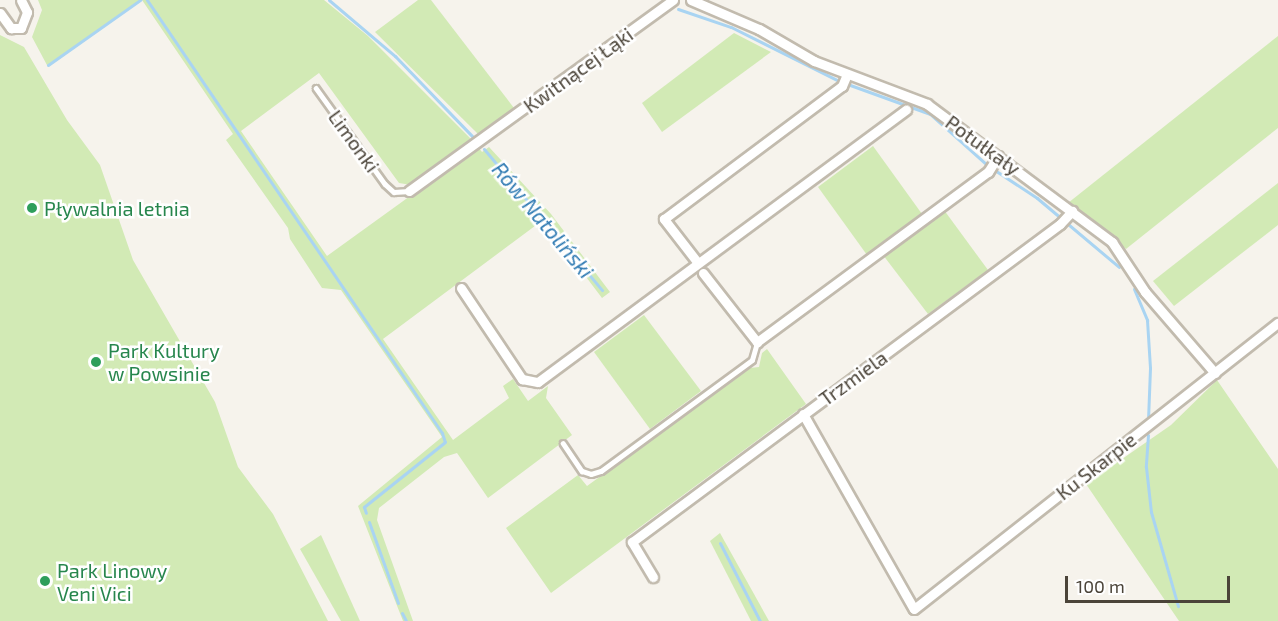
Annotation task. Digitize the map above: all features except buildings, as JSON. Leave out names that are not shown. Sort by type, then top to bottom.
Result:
[{"type":"street","points":[[0,13],[11,28],[21,28],[27,12],[21,0]]},
{"type":"street","name":"Kwitnącej Łąki","points":[[409,191],[483,140],[673,0]]},
{"type":"street","name":"Potułkały","points":[[691,0],[759,29],[845,79],[912,98],[1120,251],[1145,292],[1215,372]]},
{"type":"street","points":[[698,263],[664,219],[845,79]]},
{"type":"street","points":[[461,288],[522,379],[531,383],[541,380],[906,110]]},
{"type":"street","points":[[703,273],[757,342],[988,172],[996,160]]},
{"type":"street","name":"Trzmiela","points":[[653,577],[632,542],[1060,224],[1069,213]]},
{"type":"street","name":"Ku Skarpie","points":[[803,414],[914,609],[1278,323]]},
{"type":"lane","name":"Limonki","points":[[316,88],[394,192],[409,191]]},
{"type":"lane","points":[[906,110],[912,98]]},
{"type":"lane","points":[[563,443],[582,471],[591,474],[601,471],[752,360],[757,342]]},
{"type":"green space","points":[[38,0],[142,0],[48,67],[32,37],[42,10]]},
{"type":"green space","points":[[142,0],[324,0],[368,36],[471,139],[411,185],[399,183],[319,73],[241,131],[327,256],[478,147],[482,152],[489,147],[551,214],[610,292],[602,298],[543,220],[383,339],[453,440],[509,398],[503,386],[513,379],[528,401],[548,386],[546,398],[572,435],[488,498],[457,453],[444,457],[379,508],[377,520],[413,621],[403,621],[358,506],[442,437],[341,290],[322,288],[290,239],[288,228],[226,140],[233,134]]},
{"type":"green space","points":[[418,0],[431,0],[514,108],[478,134],[375,32]]},
{"type":"green space","points":[[734,33],[771,52],[662,132],[642,103]]},
{"type":"green space","name":"Park Kultury w Powsinie","points":[[0,35],[24,47],[67,120],[100,165],[133,260],[215,402],[238,467],[273,514],[328,621],[0,621]]},
{"type":"green space","points":[[1278,36],[1278,128],[1126,249],[1068,203]]},
{"type":"green space","points":[[873,146],[922,214],[867,255],[818,187]]},
{"type":"green space","points":[[1278,183],[1278,225],[1174,306],[1153,281]]},
{"type":"green space","points":[[944,210],[988,270],[928,314],[883,255]]},
{"type":"green space","points":[[644,315],[701,391],[650,429],[594,352]]},
{"type":"green space","points":[[767,349],[806,404],[551,593],[506,528],[578,475],[587,486],[750,368],[759,367],[762,353]]},
{"type":"green space","points":[[1217,380],[1278,469],[1278,621],[1179,621],[1086,484],[1171,425]]},
{"type":"green space","points":[[720,533],[769,621],[751,621],[710,541]]},
{"type":"green space","points":[[321,535],[360,621],[341,621],[300,549]]},
{"type":"waterway","points":[[48,65],[140,0]]},
{"type":"waterway","points":[[147,0],[442,433],[445,442],[364,507],[366,513]]},
{"type":"waterway","name":"Rów Natoliński","points":[[329,0],[395,56],[474,138]]},
{"type":"waterway","points":[[678,9],[731,27],[839,81],[930,114],[987,165],[1037,198],[1119,267]]},
{"type":"waterway","name":"Rów Natoliński","points":[[484,149],[602,290]]},
{"type":"waterway","points":[[1134,289],[1147,320],[1150,368],[1148,420]]},
{"type":"waterway","points":[[1148,435],[1146,467],[1151,512],[1178,606]]},
{"type":"waterway","points":[[369,522],[398,603]]},
{"type":"waterway","points":[[720,543],[760,621]]},
{"type":"waterway","points":[[402,613],[406,621]]},
{"type":"place","name":"Pływalnia letnia","points":[[32,208]]},
{"type":"place","name":"Park Kultury w Powsinie","points":[[96,362]]},
{"type":"place","name":"Park Linowy Veni Vici","points":[[45,581]]}]
